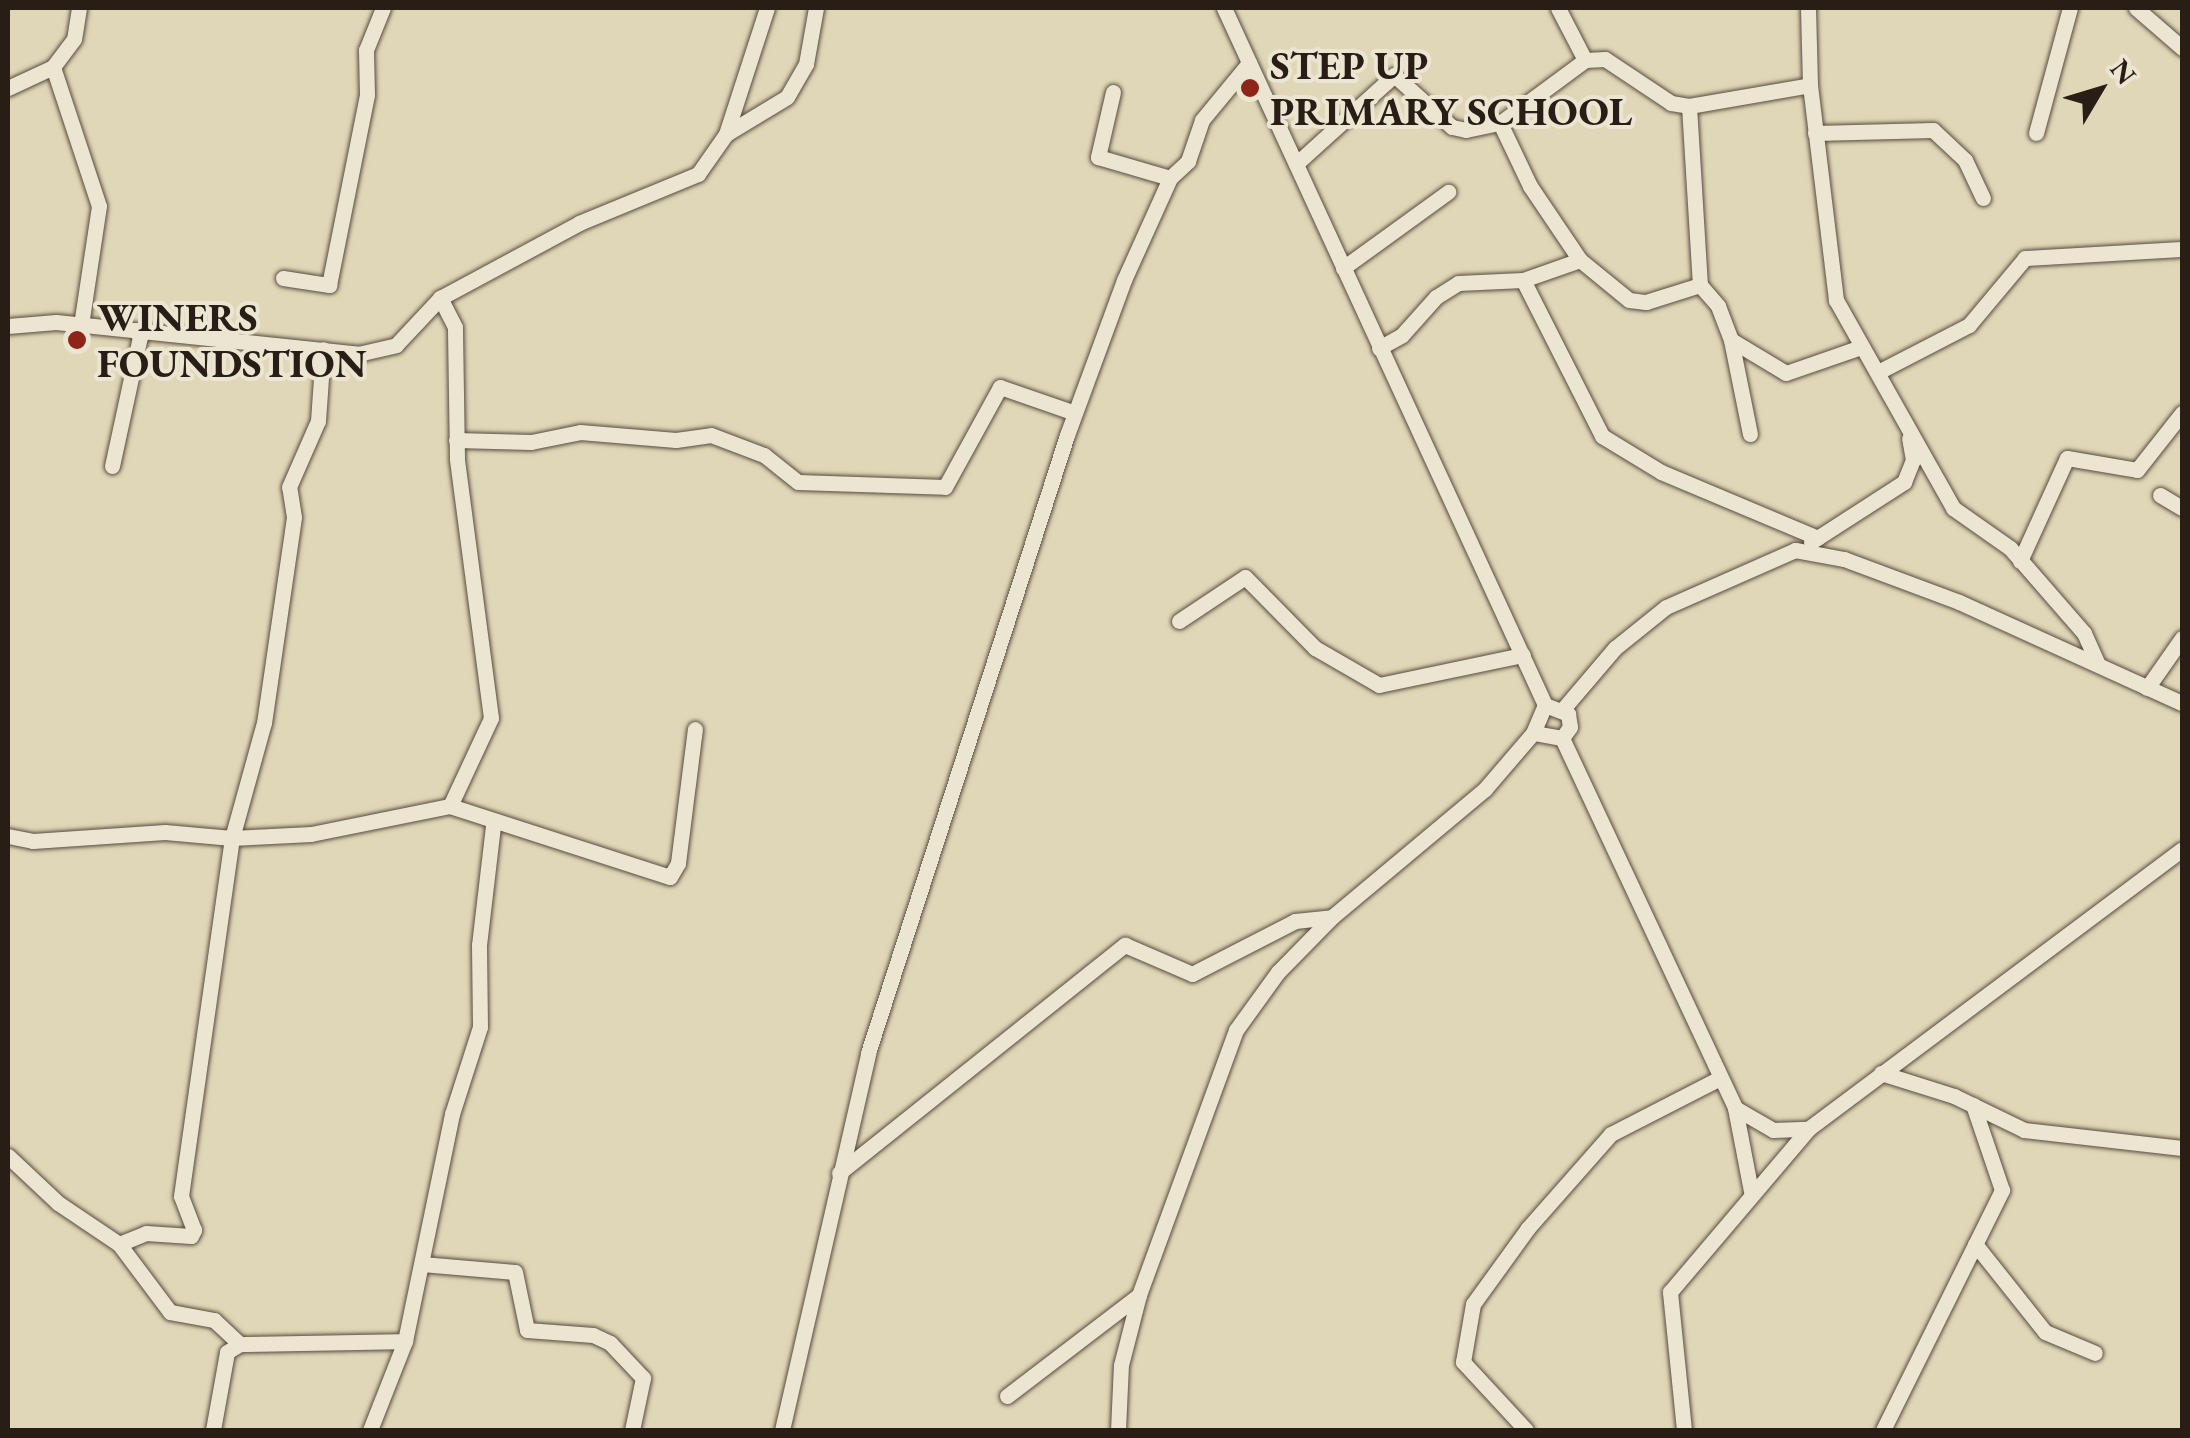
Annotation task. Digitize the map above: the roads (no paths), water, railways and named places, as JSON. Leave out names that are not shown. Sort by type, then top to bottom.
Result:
[{"type":"street","points":[[8,88],[53,66],[74,39],[79,8]]},
{"type":"street","points":[[283,278],[329,285],[350,154],[367,95],[366,50],[383,8]]},
{"type":"street","points":[[8,326],[80,325],[358,354],[396,345],[440,298],[578,223],[698,174],[726,134],[766,8]]},
{"type":"street","points":[[726,134],[787,97],[806,64],[816,8]]},
{"type":"street","points":[[1118,1430],[1121,1365],[1140,1295],[1236,1030],[1278,972],[1332,917],[1486,789],[1534,733],[1545,705],[1224,8]]},
{"type":"street","points":[[1558,8],[1585,60]]},
{"type":"street","points":[[1808,8],[1810,85],[1832,288],[1953,508],[2020,561],[2084,633],[2098,664]]},
{"type":"street","points":[[2036,133],[2070,8]]},
{"type":"street","points":[[2136,8],[2182,48]]},
{"type":"street","points":[[1296,164],[1394,75],[1452,127],[1500,123],[1585,60],[1605,59],[1672,103],[1688,106],[1810,85]]},
{"type":"street","points":[[782,1430],[868,1052],[1076,413],[1124,280],[1170,178],[1188,161],[1202,120],[1249,63]]},
{"type":"street","points":[[53,66],[99,206],[80,325]]},
{"type":"street","points":[[1114,92],[1098,157],[1170,178]]},
{"type":"street","points":[[1688,106],[1700,285],[1718,306],[1731,340],[1750,434]]},
{"type":"street","points":[[1500,123],[1530,186],[1580,260],[1636,302],[1700,285]]},
{"type":"street","points":[[1815,133],[1934,130],[1965,160],[1983,198]]},
{"type":"street","points":[[1343,268],[1448,192]]},
{"type":"street","points":[[1880,371],[1969,326],[2025,258],[2182,249]]},
{"type":"street","points":[[1378,348],[1412,327],[1444,290],[1523,280],[1580,260]]},
{"type":"street","points":[[1523,280],[1602,436],[1661,472],[1818,538]]},
{"type":"street","points":[[440,298],[455,327],[456,440],[491,718],[450,806]]},
{"type":"street","points":[[112,466],[140,336],[136,330]]},
{"type":"street","points":[[1731,340],[1786,374],[1862,347]]},
{"type":"street","points":[[119,1244],[146,1233],[191,1236],[194,1230],[181,1196],[232,838],[264,723],[294,517],[288,487],[318,421],[323,348]]},
{"type":"street","points":[[456,440],[531,442],[580,432],[676,440],[710,435],[764,455],[798,482],[944,486],[1000,387],[1076,413]]},
{"type":"street","points":[[2020,561],[2062,462],[2072,458],[2137,470],[2182,413]]},
{"type":"street","points":[[1563,709],[1616,648],[1666,606],[1818,538],[1904,482],[1912,460],[1906,424]]},
{"type":"street","points":[[2160,495],[2182,508]]},
{"type":"street","points":[[1794,550],[1861,565],[2182,703]]},
{"type":"street","points":[[1180,621],[1244,577],[1315,648],[1379,685],[1523,655]]},
{"type":"street","points":[[2148,688],[2182,638]]},
{"type":"street","points":[[1545,705],[1563,709]]},
{"type":"street","points":[[1562,738],[1570,727],[1563,709]]},
{"type":"street","points":[[8,854],[11,837],[90,840],[164,832],[232,838],[311,834],[450,806],[494,825],[670,878],[678,864],[695,729]]},
{"type":"street","points":[[1534,733],[1562,738]]},
{"type":"street","points":[[1562,738],[1718,1079],[1735,1108],[1751,1191]]},
{"type":"street","points":[[370,1430],[404,1340],[452,1114],[480,1027],[480,945],[494,825]]},
{"type":"street","points":[[1684,1430],[1670,1292],[1751,1191],[1808,1129],[2182,848]]},
{"type":"street","points":[[839,1172],[1125,944],[1192,974],[1295,922],[1332,917]]},
{"type":"street","points":[[1881,1072],[1972,1105],[2024,1130],[2182,1148]]},
{"type":"street","points":[[1526,1430],[1463,1362],[1473,1304],[1528,1228],[1611,1134],[1718,1079]]},
{"type":"street","points":[[1882,1430],[2002,1190],[1972,1105]]},
{"type":"street","points":[[1735,1108],[1772,1130]]},
{"type":"street","points":[[1743,1142],[1772,1130],[1808,1129]]},
{"type":"street","points":[[8,1156],[58,1203],[119,1244],[170,1312],[214,1320],[240,1344]]},
{"type":"street","points":[[1975,1244],[2045,1332],[2095,1353]]},
{"type":"street","points":[[422,1264],[512,1271],[527,1330],[592,1335],[610,1343],[644,1378],[632,1430]]},
{"type":"street","points":[[1007,1396],[1140,1295]]},
{"type":"street","points":[[213,1430],[227,1352],[240,1344],[404,1340]]},
{"type":"place","name":"STEP UP PRIMARY SCHOOL","points":[[1250,88]]},
{"type":"place","name":"WINERS FOUNDSTION","points":[[77,340]]}]
